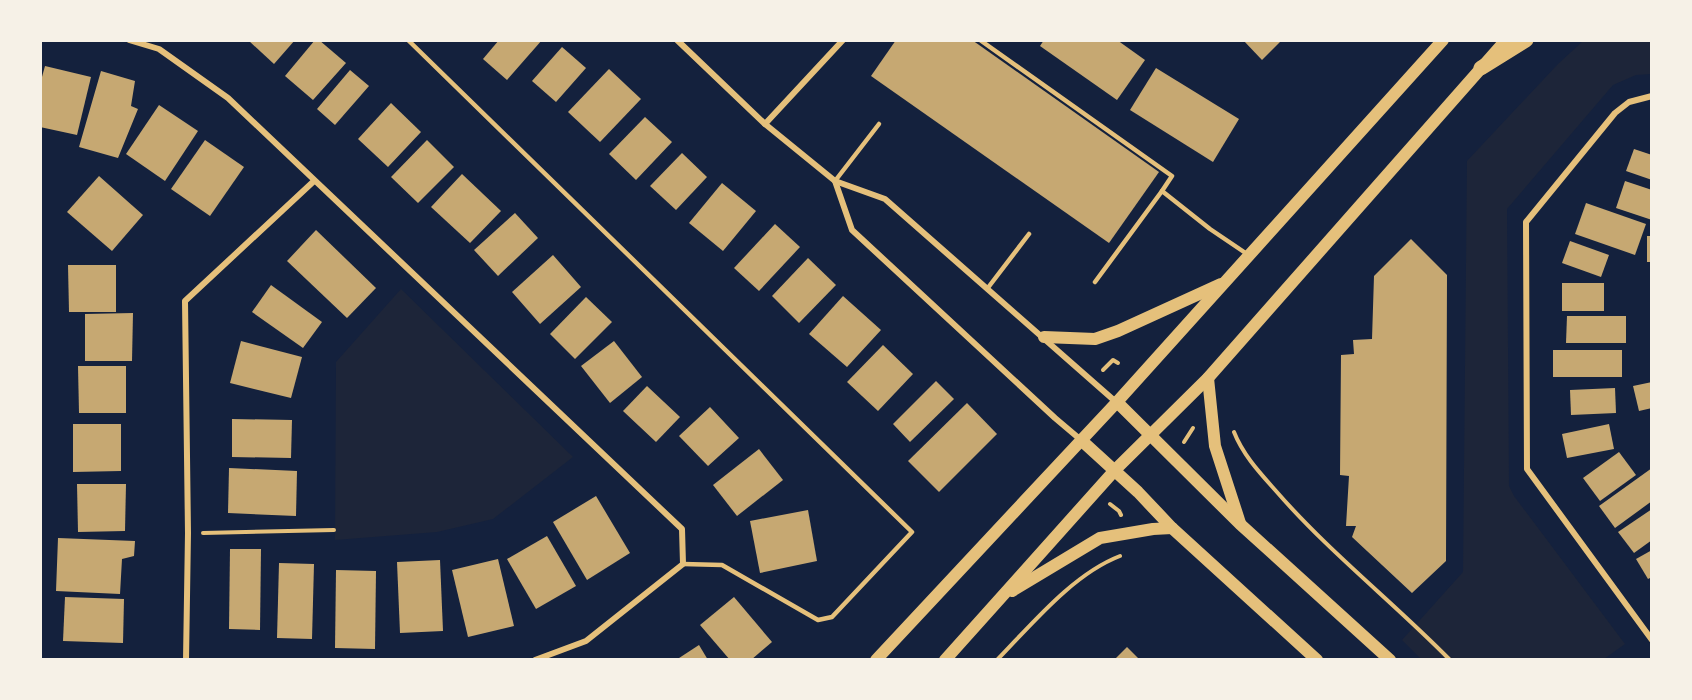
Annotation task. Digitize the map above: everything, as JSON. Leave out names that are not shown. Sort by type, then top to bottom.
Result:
[{"type":"main road","points":[[876,660],[1117,402],[1443,40]]},
{"type":"main road","points":[[945,660],[1115,470],[1208,378],[1506,40]]},
{"type":"main road","points":[[1481,68],[1526,40]]},
{"type":"main road","points":[[1044,337],[1095,339],[1118,331],[1227,281]]},
{"type":"main road","points":[[1208,378],[1215,446],[1240,524]]},
{"type":"main road","points":[[1117,402],[1240,524],[1390,660]]},
{"type":"main road","points":[[1082,440],[1138,492],[1172,528],[1317,660]]},
{"type":"main road","points":[[1000,598],[1100,538],[1136,531],[1172,528]]},
{"type":"street","points":[[129,40],[159,49],[228,98],[682,529],[683,564],[586,641],[535,660]]},
{"type":"street","points":[[677,40],[765,124],[835,181],[885,199],[1117,402]]},
{"type":"street","points":[[765,124],[843,40]]},
{"type":"street","points":[[1652,96],[1629,102],[1615,113],[1526,222],[1527,469],[1652,640]]},
{"type":"street","points":[[186,660],[188,533],[185,301],[314,181]]},
{"type":"street","points":[[835,181],[852,230],[1055,418],[1082,440]]},
{"type":"lane","points":[[408,40],[912,532],[832,616],[818,620],[722,565],[683,564]]},
{"type":"lane","points":[[980,40],[1172,176],[1095,282]]},
{"type":"lane","points":[[835,181],[879,124]]},
{"type":"lane","points":[[1162,190],[1210,229],[1250,256]]},
{"type":"lane","points":[[987,289],[1029,234]]},
{"type":"path","points":[[1103,370],[1113,360],[1118,363]]},
{"type":"path","points":[[1233,422],[1235,434],[1250,461],[1285,502],[1450,660]]},
{"type":"path","points":[[1183,442],[1191,431]]},
{"type":"path","points":[[1106,502],[1119,511],[1123,507]]},
{"type":"path","points":[[188,533],[334,530]]},
{"type":"path","points":[[997,660],[1061,596],[1092,571],[1126,553]]},
{"type":"shaded area","points":[[1583,41],[1651,41],[1651,74],[1636,75],[1613,85],[1507,209],[1509,486],[1514,496],[1625,644],[1604,659],[1422,660],[1402,640],[1463,572],[1467,161],[1558,64]]},
{"type":"shaded area","points":[[401,289],[573,457],[493,519],[437,532],[335,540],[336,362]]},
{"type":"building","points":[[248,40],[295,40],[274,64]]},
{"type":"building","points":[[315,40],[319,40],[346,63],[313,100],[285,76]]},
{"type":"building","points":[[499,40],[542,40],[507,80],[483,59]]},
{"type":"building","points":[[896,40],[972,40],[1159,172],[1109,243],[871,76]]},
{"type":"building","points":[[1044,40],[1117,40],[1145,60],[1117,100],[1040,46]]},
{"type":"building","points":[[1243,40],[1282,40],[1262,60]]},
{"type":"building","points":[[562,47],[586,68],[556,102],[532,81]]},
{"type":"building","points":[[45,66],[91,77],[77,135],[40,127],[40,84]]},
{"type":"building","points":[[1156,68],[1239,119],[1213,162],[1130,110]]},
{"type":"building","points":[[609,69],[641,99],[600,142],[568,112]]},
{"type":"building","points":[[350,70],[369,86],[335,125],[317,109]]},
{"type":"building","points":[[101,71],[135,81],[131,106],[138,109],[118,158],[79,147]]},
{"type":"building","points":[[391,103],[421,132],[388,167],[358,139]]},
{"type":"building","points":[[159,105],[198,131],[165,181],[126,154]]},
{"type":"building","points":[[645,117],[672,142],[636,180],[609,154]]},
{"type":"building","points":[[205,140],[244,167],[210,216],[171,189]]},
{"type":"building","points":[[427,140],[454,167],[418,203],[391,177]]},
{"type":"building","points":[[1634,149],[1652,155],[1652,180],[1626,171]]},
{"type":"building","points":[[682,153],[707,177],[676,210],[650,186]]},
{"type":"building","points":[[462,174],[501,211],[470,243],[431,207]]},
{"type":"building","points":[[99,176],[143,215],[112,251],[67,212]]},
{"type":"building","points":[[1625,181],[1652,190],[1652,220],[1616,208]]},
{"type":"building","points":[[722,183],[756,211],[723,251],[689,223]]},
{"type":"building","points":[[1586,203],[1646,224],[1635,255],[1575,234]]},
{"type":"building","points":[[515,213],[538,238],[498,276],[474,250]]},
{"type":"building","points":[[775,224],[800,247],[759,291],[734,268]]},
{"type":"building","points":[[316,230],[376,288],[347,318],[287,261]]},
{"type":"building","points":[[1647,236],[1652,236],[1652,262],[1647,262]]},
{"type":"building","points":[[1411,239],[1447,275],[1446,561],[1412,593],[1352,537],[1356,526],[1346,526],[1349,476],[1340,475],[1341,355],[1354,354],[1353,340],[1372,339],[1374,276]]},
{"type":"building","points":[[1570,241],[1609,255],[1601,277],[1562,263]]},
{"type":"building","points":[[553,255],[581,287],[540,324],[512,292]]},
{"type":"building","points":[[808,258],[836,285],[799,323],[772,296]]},
{"type":"building","points":[[68,265],[116,265],[116,312],[69,312]]},
{"type":"building","points":[[1562,283],[1604,283],[1604,311],[1562,311]]},
{"type":"building","points":[[271,285],[322,322],[303,348],[252,312]]},
{"type":"building","points":[[843,296],[881,330],[847,367],[809,334]]},
{"type":"building","points":[[586,297],[612,322],[575,359],[550,334]]},
{"type":"building","points":[[133,313],[132,361],[85,361],[85,314]]},
{"type":"building","points":[[1567,316],[1626,316],[1626,343],[1566,343]]},
{"type":"building","points":[[241,341],[302,357],[291,398],[230,383]]},
{"type":"building","points":[[614,341],[642,377],[610,403],[581,366]]},
{"type":"building","points":[[883,345],[913,374],[878,411],[847,382]]},
{"type":"building","points":[[1553,350],[1622,350],[1622,377],[1553,377]]},
{"type":"building","points":[[78,366],[126,366],[126,413],[79,413]]},
{"type":"building","points":[[936,381],[954,399],[910,442],[893,424]]},
{"type":"building","points":[[1652,382],[1652,408],[1639,411],[1633,386]]},
{"type":"building","points":[[647,386],[680,417],[656,442],[623,411]]},
{"type":"building","points":[[1615,388],[1616,413],[1571,415],[1570,390]]},
{"type":"building","points":[[967,403],[997,434],[939,492],[908,461]]},
{"type":"building","points":[[710,407],[739,438],[708,466],[679,436]]},
{"type":"building","points":[[232,419],[292,420],[291,458],[232,457]]},
{"type":"building","points":[[73,424],[121,424],[121,471],[73,472]]},
{"type":"building","points":[[1609,424],[1614,449],[1567,458],[1562,434]]},
{"type":"building","points":[[759,449],[783,480],[737,516],[713,485]]},
{"type":"building","points":[[1619,452],[1636,475],[1600,501],[1583,478]]},
{"type":"building","points":[[229,468],[297,471],[296,516],[228,513]]},
{"type":"building","points":[[1652,468],[1652,501],[1615,528],[1599,506]]},
{"type":"building","points":[[77,484],[126,484],[125,531],[78,532]]},
{"type":"building","points":[[596,496],[630,553],[587,580],[553,522]]},
{"type":"building","points":[[1652,509],[1652,540],[1634,553],[1618,532]]},
{"type":"building","points":[[808,510],[817,561],[760,573],[750,521]]},
{"type":"building","points":[[547,536],[576,586],[536,609],[507,559]]},
{"type":"building","points":[[58,538],[135,541],[134,556],[122,559],[120,594],[56,591]]},
{"type":"building","points":[[230,549],[261,549],[260,630],[229,629]]},
{"type":"building","points":[[1652,550],[1652,577],[1648,579],[1636,559]]},
{"type":"building","points":[[498,559],[514,626],[468,637],[452,570]]},
{"type":"building","points":[[440,560],[443,631],[400,633],[397,562]]},
{"type":"building","points":[[279,563],[314,564],[312,639],[277,638]]},
{"type":"building","points":[[336,570],[376,571],[375,649],[335,648]]},
{"type":"building","points":[[65,597],[124,599],[123,643],[63,641]]},
{"type":"building","points":[[734,597],[772,642],[751,660],[730,660],[700,625]]},
{"type":"building","points":[[699,645],[708,660],[676,660]]},
{"type":"building","points":[[1127,647],[1140,660],[1114,660]]}]
